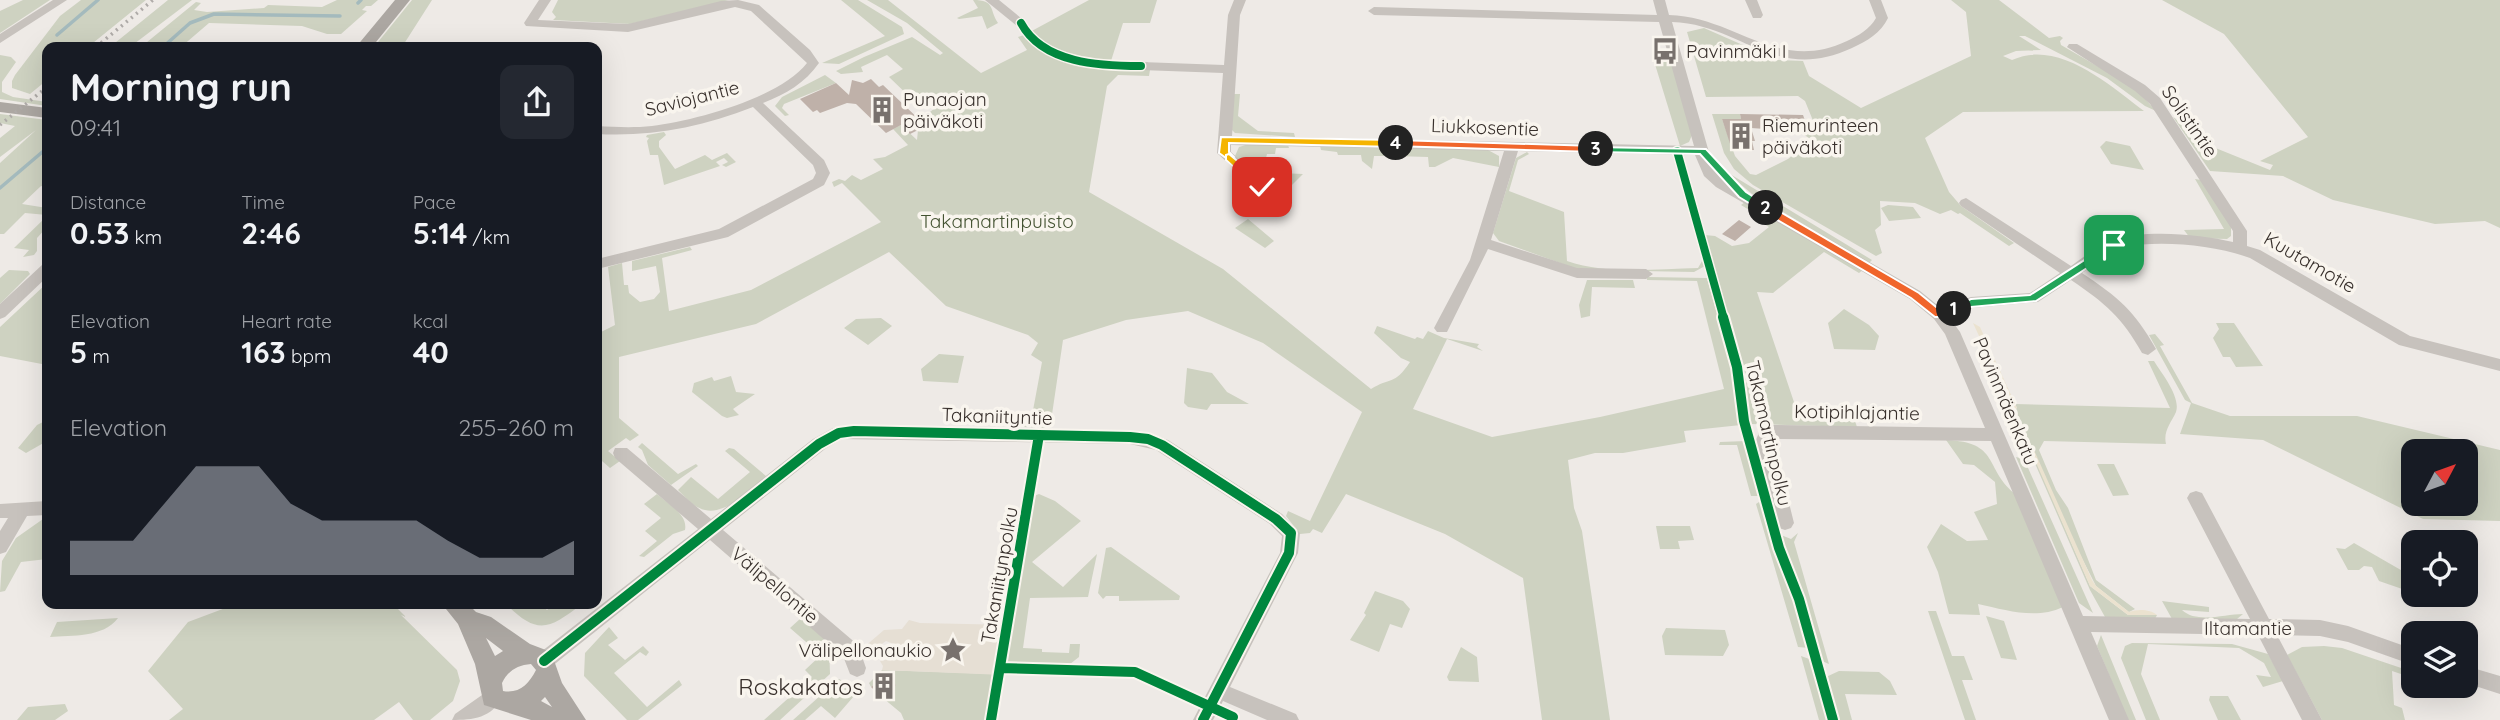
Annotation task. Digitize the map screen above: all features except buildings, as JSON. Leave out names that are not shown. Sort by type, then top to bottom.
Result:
[{"type":"main road","points":[[368,42],[403,0]]},
{"type":"main road","points":[[0,107],[42,112]]},
{"type":"main road","points":[[461,612],[539,663],[574,720]]},
{"type":"main road","points":[[461,612],[469,632],[489,662],[497,693]]},
{"type":"main road","points":[[497,693],[505,662],[539,663]]},
{"type":"main road","points":[[497,693],[531,696],[543,684],[539,663]]},
{"type":"main road","points":[[497,693],[535,709],[550,720]]},
{"type":"street","points":[[0,39],[61,0]]},
{"type":"street","name":"Saviojantie","points":[[545,0],[530,23],[628,28],[721,5],[745,4],[765,17],[806,53],[813,63],[804,75],[755,102],[655,130],[602,130]]},
{"type":"street","points":[[991,0],[1021,23]]},
{"type":"street","points":[[1240,0],[1234,15],[1224,153],[1262,187]]},
{"type":"street","name":"Pavinmäenkatu","points":[[1659,0],[1702,159],[1708,172],[1727,188],[1742,194],[1915,296],[1939,314],[1959,344],[2119,720]]},
{"type":"street","points":[[1751,0],[1757,15]]},
{"type":"street","points":[[1374,11],[1424,6],[1665,18],[1695,21],[1773,54],[1832,54],[1879,25],[1882,14],[1875,0]]},
{"type":"street","points":[[0,49],[35,18]]},
{"type":"street","name":"Solistintie","points":[[2073,47],[2140,88],[2155,101],[2240,231],[2240,247]]},
{"type":"street","points":[[1140,66],[1229,69]]},
{"type":"street","points":[[602,263],[723,233],[809,190],[819,182],[823,173],[819,163],[755,102]]},
{"type":"street","name":"Liukkosentie","points":[[1224,140],[1702,151]]},
{"type":"street","points":[[1442,328],[1483,243],[1512,147]]},
{"type":"street","points":[[1966,203],[2123,310],[2148,349]]},
{"type":"street","name":"Kuutamotie","points":[[1939,314],[1971,303],[2033,298],[2114,245],[2123,242],[2212,243],[2240,247],[2404,341],[2500,365]]},
{"type":"street","points":[[1483,243],[1577,273],[1646,274]]},
{"type":"street","points":[[0,313],[42,274]]},
{"type":"street","name":"Takaniityntie","points":[[539,663],[819,444],[839,433],[854,430],[922,431],[1148,439],[1162,445],[1257,506],[1290,533],[1289,553],[1203,720]]},
{"type":"street","name":"Kotipihlajantie","points":[[1785,523],[1764,440],[1766,435],[1774,432],[1867,432],[1998,435]]},
{"type":"street","name":"Välipellontie","points":[[621,453],[830,632],[851,652],[857,667]]},
{"type":"street","points":[[2196,498],[2312,720]]},
{"type":"street","points":[[0,511],[21,512],[42,509]]},
{"type":"street","points":[[0,547],[21,512]]},
{"type":"street","name":"Iltamantie","points":[[2078,624],[2334,630],[2401,653]]},
{"type":"street","points":[[2478,679],[2500,685]]},
{"type":"street","points":[[1219,691],[1289,720]]},
{"type":"street","points":[[462,720],[497,693]]},
{"type":"green space","points":[[23,0],[50,0],[0,33],[0,11]]},
{"type":"green space","points":[[81,0],[146,0],[94,42],[42,42],[42,84],[30,94],[12,88],[15,75],[60,16]]},
{"type":"green space","points":[[168,0],[192,0],[137,42],[116,42]]},
{"type":"green space","points":[[337,0],[378,0],[371,6],[366,6],[362,10],[367,11],[341,34],[327,34],[302,26],[209,23],[187,42],[147,42],[196,2],[201,3],[194,10],[207,12],[264,8],[268,5],[322,7]]},
{"type":"green space","points":[[412,0],[432,0],[405,42],[378,42]]},
{"type":"green space","points":[[558,0],[729,0],[630,24],[553,20],[556,17],[552,12]]},
{"type":"green space","points":[[841,0],[858,0],[902,27],[904,34],[839,64],[822,63],[885,36]]},
{"type":"green space","name":"Takamartinpuisto","points":[[867,0],[888,0],[981,73],[1027,50],[1018,37],[1024,35],[1043,47],[1047,46],[1028,33],[1089,0],[1157,0],[1150,23],[1123,23],[1111,61],[1148,62],[1146,69],[1150,70],[1149,76],[1118,75],[1107,86],[1089,192],[1223,269],[1371,389],[1396,378],[1410,362],[1401,358],[1374,333],[1377,326],[1415,339],[1423,339],[1428,331],[1444,338],[1479,344],[1477,347],[1483,351],[1447,339],[1413,409],[1492,437],[1600,417],[1724,389],[1697,281],[1647,280],[1647,277],[1707,278],[1732,368],[1741,425],[1684,431],[1686,442],[1623,453],[1595,453],[1568,460],[1574,508],[1582,531],[1610,720],[1542,720],[1523,578],[1445,534],[1346,494],[1322,533],[1313,529],[1310,533],[1300,534],[1286,516],[1288,511],[1310,521],[1362,412],[1263,343],[1188,311],[1126,320],[1063,340],[1050,428],[1023,427],[1023,421],[1031,421],[1042,362],[1031,355],[1038,343],[1028,335],[946,306],[889,252],[756,324],[619,357],[619,418],[639,435],[630,441],[626,438],[608,451],[620,461],[610,468],[602,461],[602,332],[615,325],[608,267],[622,263],[624,285],[628,285],[629,293],[640,302],[654,299],[660,292],[656,266],[632,271],[632,261],[690,247],[692,250],[662,258],[669,311],[751,290],[881,222],[842,183],[834,187],[832,182],[839,179],[845,181],[852,175],[861,180],[883,169],[873,159],[885,157],[908,145],[893,129],[901,125],[917,140],[918,130],[926,126],[921,121],[932,115],[930,112],[935,108],[926,101],[915,102],[889,77],[903,69],[887,55],[861,67],[863,72],[841,74],[836,71],[912,37],[940,55],[943,53],[907,23]]},
{"type":"green space","points":[[973,0],[989,4],[998,23],[987,29],[982,16],[957,18],[978,8]]},
{"type":"green space","points":[[1951,0],[1999,0],[2049,38],[2060,36],[2063,38],[2061,45],[2135,88],[2156,111],[2107,78],[2025,36],[2019,36],[2041,50],[2016,51],[2003,56],[2012,60],[2029,55],[2047,55],[2064,60],[2099,77],[2144,111],[1963,112],[1925,138],[1949,192],[1961,206],[2014,243],[2009,246],[1960,213],[1951,210],[1940,214],[1915,203],[1880,201],[1881,225],[1875,230],[1882,253],[1876,256],[1753,185],[1734,169],[1724,153],[1712,114],[1740,114],[1741,119],[1722,119],[1735,156],[1750,174],[1756,175],[1788,159],[1812,140],[1803,134],[1815,132],[1816,128],[1805,101],[1798,96],[1706,97],[1687,32],[1704,28],[1777,60],[1803,61],[1809,76],[1861,108],[1971,56],[1966,12]]},
{"type":"green space","points":[[2162,0],[2500,0],[2500,228],[2485,221],[2435,224],[2333,200],[2283,176],[2210,171],[2173,117],[2213,147],[2270,170],[2273,165],[2260,161],[2308,137],[2224,34]]},
{"type":"green space","points":[[1665,54],[1670,55],[1692,135],[1689,142],[1680,146],[1654,61]]},
{"type":"green space","points":[[0,55],[11,57],[16,62],[2,82],[2,92],[13,97],[42,101],[42,105],[0,99]]},
{"type":"green space","points":[[825,75],[836,83],[784,104],[782,108],[789,115],[785,116],[775,106],[782,97]]},
{"type":"green space","points":[[1233,94],[1240,94],[1238,116],[1258,131],[1294,133],[1295,137],[1235,133],[1232,130]]},
{"type":"green space","points":[[0,114],[42,119],[42,186],[22,204],[42,207],[42,215],[25,213],[4,234],[0,234],[0,163],[36,130],[0,157],[0,138],[15,126],[0,123]]},
{"type":"green space","points":[[664,132],[666,135],[659,141],[659,147],[675,169],[705,155],[712,160],[727,153],[736,162],[726,167],[722,165],[728,162],[724,158],[716,162],[720,166],[664,185],[658,155],[650,155],[647,141],[649,138],[646,137]]},
{"type":"green space","points":[[2106,141],[2130,146],[2144,170],[2111,164],[2100,147]]},
{"type":"green space","points":[[1249,144],[1288,145],[1289,148],[1276,148],[1275,154],[1267,154],[1266,158],[1262,158],[1261,172],[1303,174],[1283,194],[1268,182],[1266,185],[1235,156],[1239,147]]},
{"type":"green space","points":[[1320,146],[1384,147],[1384,156],[1374,156],[1372,169],[1362,161],[1361,155],[1338,155],[1337,152],[1321,150]]},
{"type":"green space","points":[[1395,148],[1488,150],[1499,156],[1499,167],[1453,158],[1435,167],[1429,167],[1428,157],[1395,156]]},
{"type":"green space","points":[[1527,152],[1529,154],[1518,160],[1509,191],[1564,212],[1567,261],[1615,270],[1698,268],[1702,261],[1705,266],[1694,272],[1588,270],[1574,268],[1499,241],[1493,233],[1516,158]]},
{"type":"green space","points":[[1725,171],[1872,260],[1869,263],[1752,194]]},
{"type":"green space","points":[[2195,179],[2201,180],[2231,226],[2231,236],[2227,239],[2190,238],[2184,230],[2224,229]]},
{"type":"green space","points":[[1745,202],[1863,270],[1859,273],[1824,252],[1773,293],[1757,292],[1799,417],[1854,418],[1857,427],[1751,424],[1741,367],[1705,239],[1705,235],[1715,236],[1732,246],[1749,243],[1769,227],[1759,221],[1761,217],[1741,205]]},
{"type":"green space","points":[[1888,205],[1913,207],[1921,218],[1889,221],[1881,208]]},
{"type":"green space","points":[[1248,219],[1274,241],[1265,248],[1235,228]]},
{"type":"green space","points":[[42,221],[42,232],[37,238],[37,251],[34,255],[23,257],[29,250],[14,248]]},
{"type":"green space","points":[[9,270],[28,271],[30,274],[0,304],[0,278]]},
{"type":"green space","points":[[1587,280],[1633,280],[1635,288],[1592,287],[1590,316],[1581,318],[1579,305]]},
{"type":"green space","points":[[42,288],[42,364],[0,356],[0,327]]},
{"type":"green space","points":[[1844,309],[1869,325],[1879,336],[1875,350],[1834,349],[1828,323]]},
{"type":"green space","points":[[881,318],[892,326],[868,345],[844,328],[856,319]]},
{"type":"green space","points":[[2216,323],[2234,323],[2263,366],[2236,367],[2230,357],[2223,357],[2213,338],[2219,329]]},
{"type":"green space","points":[[2155,334],[2164,345],[2160,346],[2192,403],[2230,416],[2357,416],[2454,439],[2401,439],[2401,508],[2263,440],[2180,434],[2191,403],[2185,400],[2149,335]]},
{"type":"green space","points":[[939,354],[964,356],[958,383],[923,381],[921,369]]},
{"type":"green space","points":[[2148,361],[2154,361],[2176,400],[2176,412],[2167,431],[2166,444],[2044,441],[2039,450],[2056,490],[2068,508],[2096,580],[2135,609],[2129,612],[2096,586],[2055,505],[2090,586],[2128,615],[2157,615],[2155,619],[2105,617],[2090,590],[2011,408],[2017,408],[2015,404],[2170,408]]},
{"type":"green space","points":[[1187,368],[1212,373],[1227,392],[1249,404],[1211,404],[1207,410],[1188,407],[1184,403]]},
{"type":"green space","points":[[731,376],[736,392],[755,394],[733,409],[739,415],[727,418],[692,392],[694,383],[712,377],[714,381]]},
{"type":"green space","points":[[42,422],[42,444],[26,453],[18,448]]},
{"type":"green space","points":[[1946,440],[1963,442],[1983,451],[2014,493],[2063,607],[2032,613],[1978,604],[1980,615],[1949,614],[1938,572],[1927,547],[1941,524],[1967,541],[1988,540],[1974,512],[1997,504],[1995,482],[1974,465],[1963,464]]},
{"type":"green space","points":[[1746,441],[1761,496],[1751,496],[1737,445],[1719,445],[1720,442]]},
{"type":"green space","points":[[642,443],[678,474],[696,464],[698,466],[671,485],[648,465],[638,447]]},
{"type":"green space","points":[[2478,445],[2500,450],[2500,521],[2423,519],[2417,516],[2478,516]]},
{"type":"green space","points":[[734,449],[766,476],[730,505],[713,511],[697,507],[678,490],[691,477],[718,499],[750,472],[725,451]]},
{"type":"green space","points":[[2016,457],[2024,459],[2093,613],[2079,603]]},
{"type":"green space","points":[[2097,464],[2114,464],[2129,495],[2113,496]]},
{"type":"green space","points":[[657,494],[680,514],[685,530],[673,534],[644,557],[639,556],[657,541],[645,531],[661,518],[644,504]]},
{"type":"green space","points":[[1039,494],[1055,501],[1081,521],[1032,562],[1063,587],[1097,554],[1088,597],[1030,598],[1023,648],[1069,653],[1070,644],[1080,644],[1079,657],[1070,664],[1006,662],[1034,496]]},
{"type":"green space","points":[[1762,503],[1809,648],[1798,647],[1756,504]]},
{"type":"green space","points":[[42,520],[42,560],[21,562],[5,591],[0,592],[2,561],[16,538]]},
{"type":"green space","points":[[1656,526],[1690,526],[1694,540],[1678,541],[1680,549],[1660,549]]},
{"type":"green space","points":[[1798,533],[1794,542],[1829,664],[1822,661],[1781,535],[1791,539]]},
{"type":"green space","points":[[2354,543],[2401,570],[2401,589],[2379,581],[2372,567],[2348,570],[2336,548],[2345,549]]},
{"type":"green space","points":[[1111,547],[1180,596],[1179,600],[1119,601],[1119,596],[1106,596],[1103,599],[1098,593],[1106,548]]},
{"type":"green space","points":[[1375,591],[1403,601],[1410,609],[1402,628],[1390,624],[1379,652],[1350,640],[1366,615],[1364,613]]},
{"type":"green space","points":[[2162,601],[2209,607],[2209,612],[2182,610],[2195,617],[2243,614],[2237,619],[2172,619]]},
{"type":"green space","points":[[223,609],[398,609],[457,670],[460,681],[453,701],[430,720],[413,720],[399,702],[374,720],[169,720],[183,709],[148,671],[188,622]]},
{"type":"green space","points":[[512,609],[575,609],[561,619],[544,625],[535,625]]},
{"type":"green space","points":[[1928,611],[1936,611],[1952,656],[1964,656],[1973,680],[1962,680],[1976,720],[1965,720]]},
{"type":"green space","points":[[1986,616],[2004,621],[2017,660],[2001,658]]},
{"type":"green space","points":[[118,618],[96,632],[50,637],[57,622]]},
{"type":"green space","points":[[801,618],[829,643],[830,674],[780,720],[764,720],[812,677],[805,670],[821,655],[790,628]]},
{"type":"green space","points":[[609,627],[618,638],[608,645],[625,660],[643,646],[649,652],[646,656],[640,652],[614,673],[647,707],[679,680],[682,685],[638,720],[627,720],[584,676],[585,653]]},
{"type":"green space","points":[[1666,628],[1725,630],[1729,645],[1723,656],[1665,655],[1662,636]]},
{"type":"green space","points":[[2101,635],[2136,720],[2128,720],[2097,646]]},
{"type":"green space","points":[[2132,643],[2232,644],[2268,654],[2283,681],[2263,687],[2256,675],[2271,677],[2264,663],[2239,648],[2148,644],[2141,674],[2160,720],[2146,720],[2121,658],[2125,646]]},
{"type":"green space","points":[[1461,647],[1477,657],[1479,682],[1449,681],[1447,677]]},
{"type":"green space","points":[[2302,647],[2342,648],[2401,668],[2401,674],[2392,671],[2394,705],[2402,708],[2405,720],[2322,720],[2287,655]]},
{"type":"green space","points":[[1801,656],[1812,660],[1828,720],[1819,720]]},
{"type":"green space","points":[[882,670],[994,674],[986,720],[904,720],[901,713],[883,698],[896,685],[884,675],[871,687],[869,683]]},
{"type":"green space","points":[[1839,671],[1879,672],[1890,681],[1897,695],[1845,694],[1852,720],[1838,720],[1826,677]]},
{"type":"green space","points":[[839,679],[853,687],[854,696],[835,718],[821,706],[805,720],[793,720]]},
{"type":"green space","points":[[2210,696],[2228,696],[2241,720],[2218,720],[2209,700]]},
{"type":"green space","points":[[65,704],[68,711],[55,720],[17,720],[28,707]]},
{"type":"sand","points":[[1973,323],[1980,327],[2017,408],[2014,411]]},
{"type":"sand","points":[[2030,449],[2034,450],[2096,586],[2129,612],[2143,610],[2157,615],[2128,615],[2090,586]]},
{"type":"shaded area","name":"Välipellonaukio","points":[[909,620],[920,623],[1013,625],[1004,675],[882,670],[880,661],[895,658],[899,646],[886,641],[869,653],[863,648],[884,630],[902,629]]},
{"type":"waterway","points":[[57,35],[98,0]]},
{"type":"waterway","points":[[358,3],[361,0]]},
{"type":"waterway","points":[[169,42],[190,23],[214,14],[340,16]]},
{"type":"waterway","points":[[0,188],[42,152]]},
{"type":"railway","points":[[102,42],[153,0]]},
{"type":"railway","points":[[0,125],[42,91]]},
{"type":"cycle path","points":[[1021,23],[1036,40],[1072,59],[1104,66],[1141,66]]},
{"type":"cycle path","name":"Takamartinpolku","points":[[1677,151],[1737,367],[1744,421],[1779,548],[1799,599],[1833,720]]},
{"type":"cycle path","points":[[544,661],[819,444],[839,433],[854,431],[1130,437],[1148,439],[1162,445],[1276,519],[1291,533],[1289,553],[1203,720]]},
{"type":"cycle path","name":"Takaniitynpolku","points":[[991,720],[1039,435]]},
{"type":"cycle path","points":[[1000,668],[1135,672],[1233,717]]},
{"type":"place","name":"Pavinmäki I","points":[[1665,51]]},
{"type":"place","name":"Punaojan päiväkoti","points":[[882,110]]},
{"type":"place","name":"Riemurinteen päiväkoti","points":[[1741,136]]},
{"type":"place","name":"Välipellonaukio","points":[[953,650]]},
{"type":"place","name":"Roskakatos","points":[[884,686]]},
{"type":"route","points":[[1262,187],[1224,153],[1224,140],[1702,151],[1742,194],[1915,296],[1939,314],[1971,303],[2022,301],[2033,298],[2114,245]]}]
